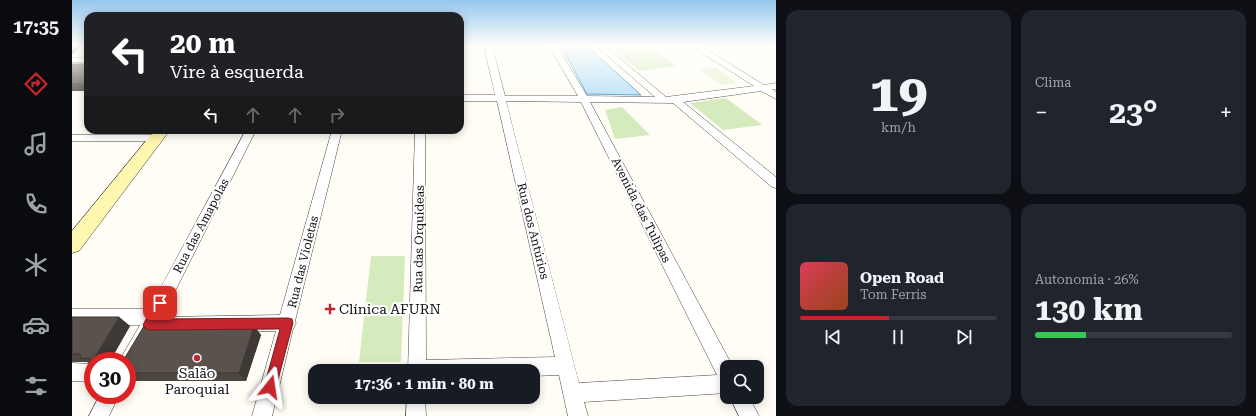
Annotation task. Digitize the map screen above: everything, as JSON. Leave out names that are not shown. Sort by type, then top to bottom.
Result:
[{"type":"main road","points":[[72,245],[160,134]]},
{"type":"street","name":"Rua dos Antúrios","points":[[493,65],[578,416]]},
{"type":"street","name":"Avenida das Tulipas","points":[[564,65],[584,99],[720,361]]},
{"type":"street","points":[[623,65],[664,100]]},
{"type":"street","points":[[726,65],[776,96]]},
{"type":"street","points":[[741,65],[776,86]]},
{"type":"street","points":[[464,98],[675,100],[776,86]]},
{"type":"street","points":[[675,100],[776,184]]},
{"type":"street","points":[[72,138],[160,134]]},
{"type":"street","name":"Rua das Amapolas","points":[[133,352],[250,134]]},
{"type":"street","name":"Rua das Violetas","points":[[262,416],[288,323],[336,134]]},
{"type":"street","name":"Rua das Orquídeas","points":[[417,364],[420,134]]},
{"type":"street","points":[[72,317],[151,321],[288,323]]},
{"type":"street","points":[[540,367],[566,366]]},
{"type":"street","points":[[72,372],[84,373]]},
{"type":"street","points":[[572,393],[720,384]]},
{"type":"street","points":[[99,416],[105,404]]},
{"type":"street","points":[[416,404],[416,416]]},
{"type":"street","points":[[743,404],[749,416]]},
{"type":"green space","points":[[633,65],[676,66],[639,71]]},
{"type":"green space","points":[[716,68],[737,83],[722,85],[699,69]]},
{"type":"green space","points":[[726,98],[762,125],[723,130],[690,103]]},
{"type":"green space","points":[[622,107],[650,135],[615,139],[605,110]]},
{"type":"green space","points":[[371,256],[405,256],[401,362],[359,362]]},
{"type":"water","points":[[572,65],[608,65],[641,95],[587,94]]},
{"type":"building","points":[[72,65],[84,65],[84,85],[72,84]]},
{"type":"building","points":[[72,317],[119,317],[98,352],[84,352],[84,358],[81,358],[80,354],[72,354]]},
{"type":"building","name":"Salão Paroquial","points":[[144,326],[254,326],[239,373],[136,373],[136,352],[128,352]]},
{"type":"place","name":"Clínica AFURN","points":[[330,309]]},
{"type":"place","name":"Salão Paroquial","points":[[197,358]]},
{"type":"route","points":[[160,303],[149,325],[288,323],[270,387]]}]
